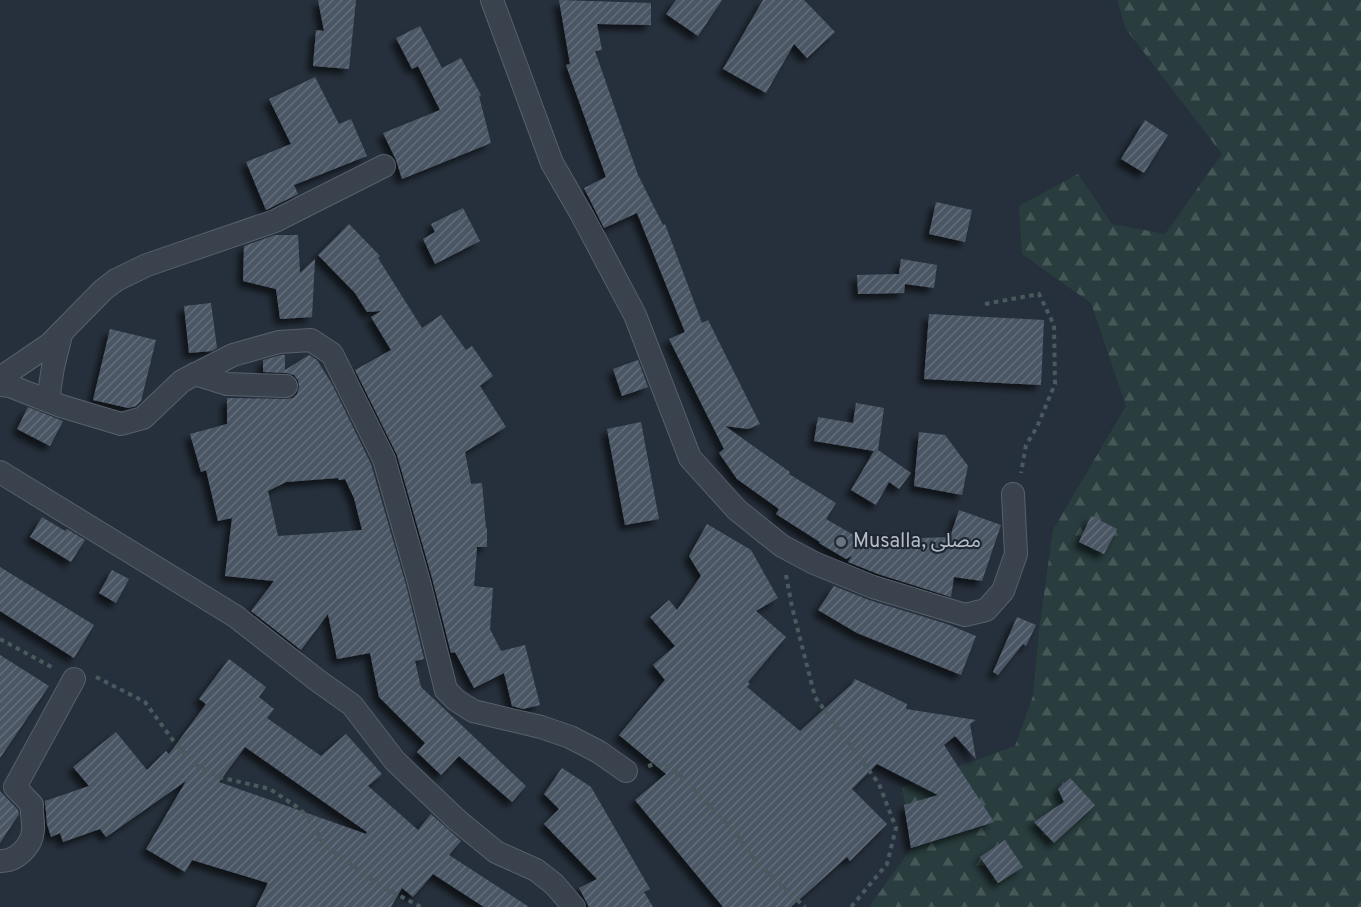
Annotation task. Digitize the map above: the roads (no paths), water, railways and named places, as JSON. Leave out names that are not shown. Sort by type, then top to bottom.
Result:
[{"type":"street","points":[[492,0],[552,164],[635,315],[690,459],[737,510],[782,546],[814,563],[873,587],[965,615],[987,610],[1003,591],[1016,554],[1013,494]]},
{"type":"street","points":[[0,378],[61,335],[103,290],[116,280],[147,265],[275,221],[384,166]]},
{"type":"street","points":[[48,400],[61,335]]},
{"type":"street","points":[[0,385],[10,386],[61,406],[121,424],[143,418],[182,381],[233,354],[279,342],[311,340],[332,354],[384,459],[419,582],[446,690],[473,711],[541,727],[570,737],[599,752],[627,771]]},
{"type":"street","points":[[195,374],[227,384],[286,386]]},
{"type":"street","points":[[0,472],[235,616],[352,705],[395,761],[464,826],[496,852],[536,870],[554,884],[574,907]]},
{"type":"street","points":[[0,861],[7,861],[18,855],[28,845],[33,830],[30,816],[32,805],[15,787],[74,679]]},
{"type":"place","name":"Musalla, مصلى","points":[[841,542]]}]
